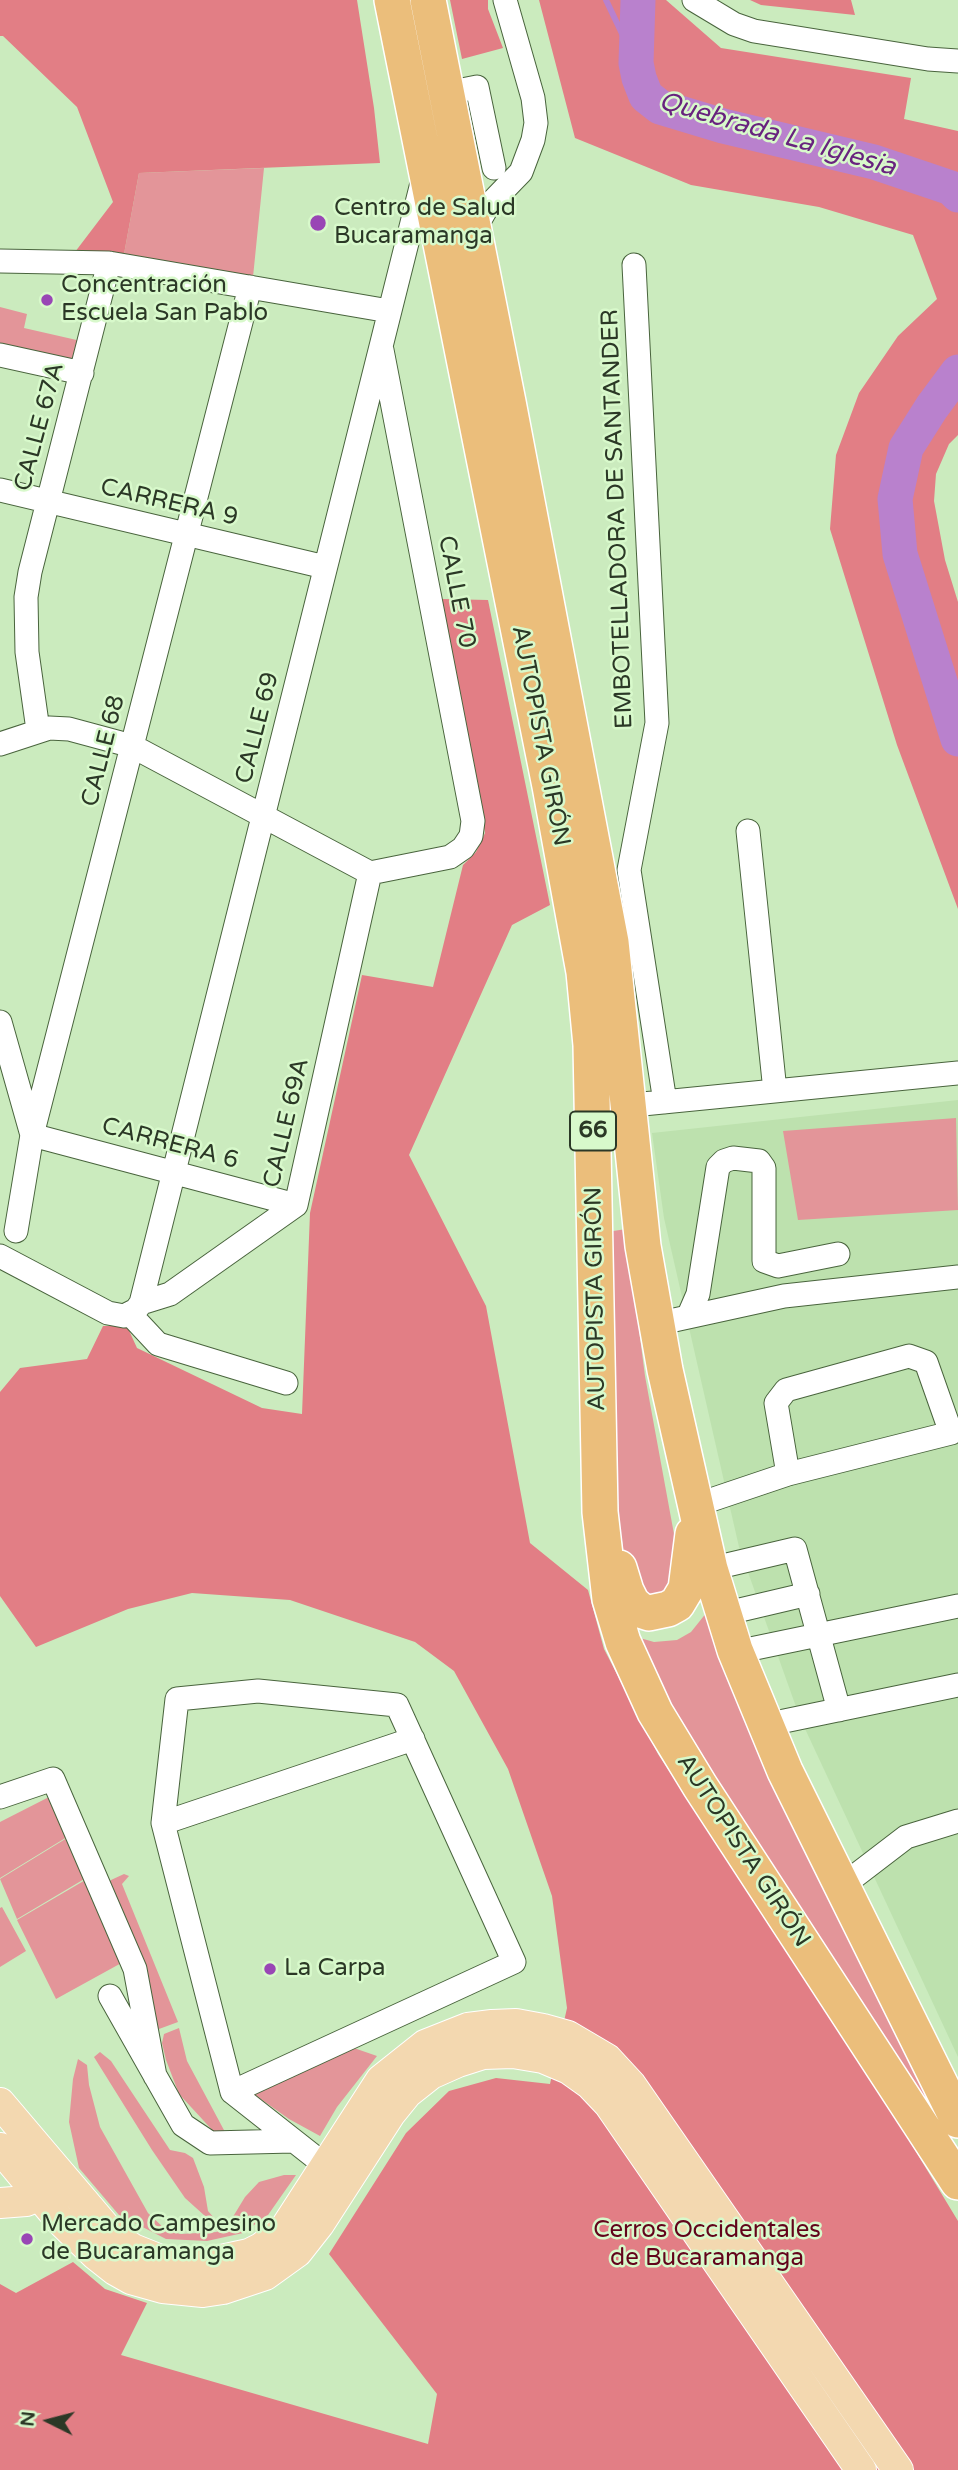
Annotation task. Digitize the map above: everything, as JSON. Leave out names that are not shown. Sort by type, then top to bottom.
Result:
[{"type":"highway","name":"AUTOPISTA GIRÓN","points":[[392,0],[550,786],[584,972],[591,1045],[600,1511],[610,1599],[623,1642],[655,1712],[699,1786],[958,2182]]},
{"type":"highway","name":"AUTOPISTA GIRÓN","points":[[428,0],[447,93],[477,165],[474,230],[611,942],[643,1246],[672,1320],[696,1505],[710,1569],[736,1652],[785,1771],[955,2105]]},
{"type":"highway","points":[[600,1511],[632,1603],[640,1610],[657,1613],[677,1604],[686,1589],[696,1505]]},
{"type":"main road","points":[[0,2104],[80,2240],[115,2270],[131,2279],[154,2286],[203,2292],[265,2275],[284,2264],[302,2246],[319,2224],[381,2080],[425,2045],[468,2028],[516,2024],[543,2028],[568,2036],[607,2059],[631,2085],[898,2470]]},
{"type":"main road","points":[[0,2148],[133,2249],[158,2259],[203,2264],[249,2254],[273,2239],[295,2215],[326,2166],[353,2147],[407,2093],[431,2074],[483,2054],[513,2053],[543,2058],[569,2069],[590,2084],[609,2104],[861,2470]]},
{"type":"main road","points":[[0,2203],[26,2202],[51,2187]]},
{"type":"street","points":[[474,230],[488,206],[521,172],[533,140],[535,111],[505,0]]},
{"type":"street","points":[[694,0],[734,24],[754,31],[928,59],[958,61]]},
{"type":"street","points":[[477,165],[508,166],[527,158]]},
{"type":"street","name":"CALLE 69","points":[[136,1309],[173,1172],[426,167]]},
{"type":"street","points":[[0,261],[109,263],[389,310]]},
{"type":"street","name":"CALLE 67A","points":[[38,730],[27,652],[26,597],[109,263]]},
{"type":"street","name":"EMBOTELLADORA DE SANTANDER","points":[[634,265],[657,723],[629,870],[665,1102]]},
{"type":"street","name":"CALLE 68","points":[[16,1231],[32,1135],[250,287]]},
{"type":"street","name":"CALLE 70","points":[[370,873],[450,857],[463,848],[471,836],[473,821],[381,343]]},
{"type":"street","points":[[0,355],[82,373]]},
{"type":"street","name":"CARRERA 9","points":[[0,490],[325,567]]},
{"type":"street","points":[[0,744],[49,728],[69,729],[132,746],[370,873]]},
{"type":"street","points":[[748,831],[775,1091]]},
{"type":"street","name":"CALLE 69A","points":[[136,1309],[170,1294],[296,1205],[370,873]]},
{"type":"street","points":[[0,1022],[32,1135]]},
{"type":"street","points":[[592,1109],[958,1073]]},
{"type":"street","name":"CARRERA 6","points":[[32,1135],[296,1205]]},
{"type":"street","points":[[672,1320],[698,1294],[718,1167],[724,1161],[733,1158],[752,1159],[759,1161],[764,1168],[764,1261],[778,1266],[838,1254]]},
{"type":"street","points":[[0,1256],[108,1312],[124,1317],[136,1309],[158,1344],[286,1383]]},
{"type":"street","points":[[672,1320],[784,1296],[958,1277]]},
{"type":"street","points":[[696,1505],[788,1474],[955,1432],[926,1362],[909,1356],[786,1390],[776,1403],[788,1474]]},
{"type":"street","points":[[710,1569],[794,1549],[839,1710]]},
{"type":"street","points":[[723,1614],[807,1594]]},
{"type":"street","points":[[736,1652],[958,1606]]},
{"type":"street","points":[[765,1725],[958,1685]]},
{"type":"street","points":[[232,2092],[514,1962],[397,1704],[258,1691],[177,1699],[163,1823],[232,2092],[326,2166]]},
{"type":"street","points":[[163,1823],[413,1739]]},
{"type":"street","points":[[0,1797],[53,1779],[135,1969],[155,2076]]},
{"type":"street","points":[[842,1886],[906,1837],[958,1821]]},
{"type":"street","points":[[110,1996],[183,2125],[209,2143],[293,2141]]},
{"type":"shaded area","points":[[264,168],[253,277],[124,254],[139,173]]},
{"type":"shaded area","points":[[0,307],[27,314],[24,328],[81,341],[75,364],[0,347]]},
{"type":"shaded area","points":[[958,1100],[958,2057],[800,1718],[739,1547],[664,1218],[652,1133]]},
{"type":"shaded area","points":[[956,1118],[958,1210],[798,1220],[783,1131]]},
{"type":"shaded area","points":[[626,1229],[645,1376],[676,1545],[672,1588],[650,1598],[625,1560],[619,1522],[607,1232]]},
{"type":"shaded area","points":[[707,1612],[958,2158],[727,1804],[633,1636],[654,1642],[677,1640],[691,1632]]},
{"type":"shaded area","points":[[49,1797],[67,1837],[0,1878],[0,1822]]},
{"type":"shaded area","points":[[67,1838],[86,1878],[17,1919],[0,1879]]},
{"type":"shaded area","points":[[124,1874],[129,1876],[122,1884],[178,2022],[159,2029],[108,1885],[111,1880]]},
{"type":"shaded area","points":[[87,1879],[125,1961],[56,1999],[17,1920]]},
{"type":"shaded area","points":[[2,1907],[26,1951],[0,1967],[0,1908]]},
{"type":"shaded area","points":[[179,2028],[187,2061],[225,2132],[215,2133],[179,2094],[162,2043],[164,2034]]},
{"type":"shaded area","points":[[351,2047],[377,2056],[337,2107],[320,2136],[289,2119],[248,2090]]},
{"type":"shaded area","points":[[100,2052],[111,2061],[170,2150],[193,2158],[204,2187],[208,2211],[215,2219],[231,2220],[245,2197],[259,2182],[284,2175],[296,2175],[268,2215],[243,2233],[207,2241],[166,2239],[119,2215],[79,2168],[69,2122],[73,2079],[78,2059],[87,2065],[89,2085],[100,2127],[148,2213],[165,2229],[180,2234],[217,2232],[215,2225],[185,2198],[152,2150],[94,2057]]},
{"type":"green space","points":[[0,0],[357,0],[380,163],[139,173],[124,254],[75,252],[113,202],[77,107],[0,36]]},
{"type":"green space","points":[[450,0],[488,0],[488,9],[503,48],[462,59]]},
{"type":"green space","points":[[539,0],[666,0],[721,48],[911,78],[904,119],[958,131],[958,435],[949,444],[936,474],[934,501],[945,560],[958,602],[958,909],[897,745],[830,529],[836,455],[859,393],[898,336],[937,299],[913,235],[819,207],[691,185],[575,138]]},
{"type":"green space","points":[[750,0],[851,0],[855,15],[761,5]]},
{"type":"green space","name":"Cerros Occidentales de Bucaramanga","points":[[442,599],[488,600],[550,905],[512,925],[409,1155],[486,1306],[530,1543],[588,1590],[604,1649],[658,1754],[901,2127],[958,2221],[958,2470],[0,2470],[0,2284],[16,2293],[73,2262],[105,2289],[147,2303],[121,2355],[428,2444],[437,2394],[329,2254],[406,2133],[449,2091],[496,2078],[550,2084],[567,2008],[552,1896],[508,1769],[454,1671],[415,1642],[290,1600],[192,1593],[128,1609],[36,1647],[0,1596],[0,1392],[20,1368],[87,1359],[103,1326],[127,1326],[137,1348],[262,1408],[302,1414],[310,1213],[362,975],[433,987],[463,865],[476,852],[485,833]]},
{"type":"waterway","points":[[606,0],[636,63]]},
{"type":"waterway","name":"Quebrada La Iglesia","points":[[638,0],[636,63],[639,78],[646,96],[660,107],[723,126],[874,162],[951,188],[958,195]]},
{"type":"waterway","name":"Quebrada La Iglesia","points":[[958,372],[906,448],[895,499],[900,554],[958,739]]},
{"type":"place","name":"Centro de Salud Bucaramanga","points":[[318,223]]},
{"type":"place","name":"Concentración Escuela San Pablo","points":[[47,300]]},
{"type":"place","name":"La Carpa","points":[[270,1969]]},
{"type":"place","name":"Mercado Campesino de Bucaramanga","points":[[27,2239]]}]
